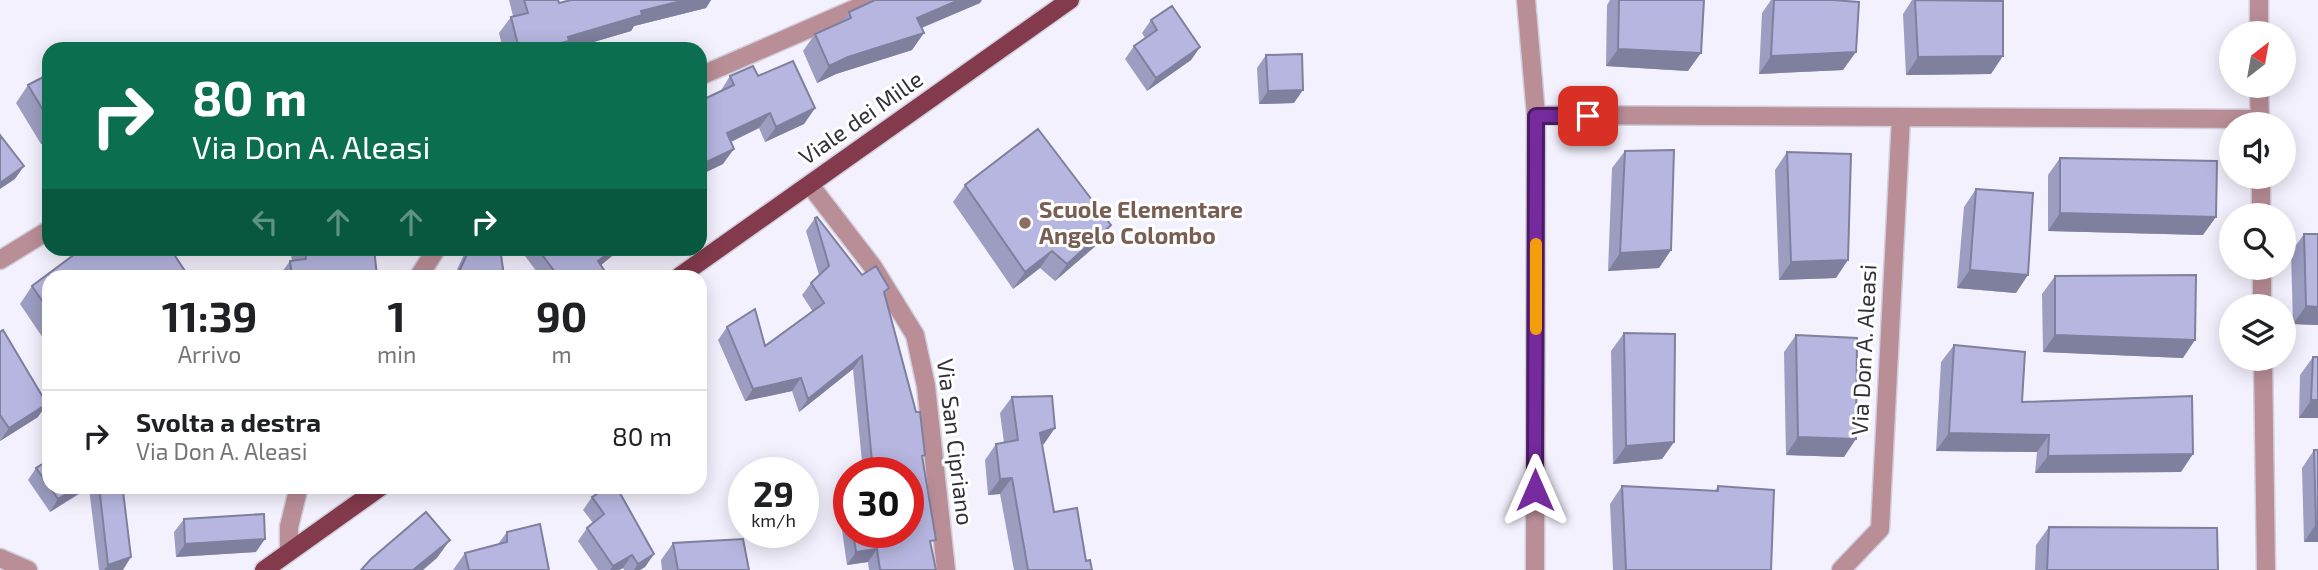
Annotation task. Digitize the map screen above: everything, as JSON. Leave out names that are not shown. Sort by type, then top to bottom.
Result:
[{"type":"main road","name":"Viale dei Mille","points":[[689,270],[1070,0]]},
{"type":"main road","points":[[264,570],[371,494]]},
{"type":"street","points":[[707,73],[875,0]]},
{"type":"street","points":[[1526,0],[1536,116],[1535,570]]},
{"type":"street","points":[[2259,0],[2259,21]]},
{"type":"street","points":[[1536,116],[2219,121]]},
{"type":"street","name":"Via Don A. Aleasi","points":[[1841,570],[1880,529],[1901,117]]},
{"type":"street","name":"Via San Cipriano","points":[[810,185],[873,267],[915,335],[926,386],[946,570]]},
{"type":"street","points":[[0,260],[42,234]]},
{"type":"street","points":[[2263,371],[2266,570]]},
{"type":"street","points":[[289,552],[289,527],[297,494]]},
{"type":"street","points":[[0,558],[28,570]]},
{"type":"building","points":[[524,0],[558,0],[559,3],[571,0],[685,0],[641,11],[642,15],[568,37],[569,41],[565,42],[517,42],[511,17],[528,13]]},
{"type":"building","points":[[875,0],[959,0],[917,18],[924,33],[848,57],[829,66],[815,34],[851,18],[849,12]]},
{"type":"building","points":[[1619,0],[1704,0],[1701,53],[1618,49]]},
{"type":"building","points":[[1774,0],[1859,2],[1856,52],[1771,56]]},
{"type":"building","points":[[1915,0],[2003,1],[2003,56],[1918,57]]},
{"type":"building","points":[[1172,6],[1200,47],[1156,78],[1134,46],[1157,30],[1151,20]]},
{"type":"building","points":[[1302,54],[1303,90],[1268,91],[1266,55]]},
{"type":"building","points":[[793,61],[815,108],[776,127],[770,113],[727,133],[734,149],[707,162],[707,98],[734,85],[730,76],[753,66],[758,76]]},
{"type":"building","points":[[42,78],[42,108],[28,85]]},
{"type":"building","name":"Scuole Elementare Angelo Colombo","points":[[1038,129],[1111,225],[1067,264],[1052,251],[1025,272],[965,185]]},
{"type":"building","points":[[0,135],[24,166],[0,183]]},
{"type":"building","points":[[1674,150],[1671,250],[1620,253],[1625,151]]},
{"type":"building","points":[[1787,152],[1851,154],[1848,260],[1791,262]]},
{"type":"building","points":[[2060,158],[2217,161],[2216,217],[2060,213]]},
{"type":"building","points":[[1976,189],[2033,193],[2028,275],[1970,270]]},
{"type":"building","points":[[817,217],[862,275],[876,266],[889,288],[884,292],[916,412],[920,412],[925,455],[922,457],[872,457],[862,356],[808,399],[801,378],[753,389],[727,327],[755,309],[765,346],[824,303],[811,283],[829,266],[815,218]]},
{"type":"building","points":[[2304,234],[2318,234],[2318,307],[2306,306]]},
{"type":"building","points":[[72,256],[175,256],[184,270],[53,270]]},
{"type":"building","points":[[306,256],[375,256],[376,270],[291,270],[290,261],[306,259]]},
{"type":"building","points":[[466,256],[501,256],[503,270],[460,270]]},
{"type":"building","points":[[543,256],[605,256],[598,261],[604,270],[554,270]]},
{"type":"building","points":[[2196,275],[2195,340],[2055,335],[2055,276]]},
{"type":"building","points":[[42,279],[42,301],[32,286]]},
{"type":"building","points":[[3,330],[42,396],[42,407],[9,428],[0,415],[0,332]]},
{"type":"building","points":[[1624,333],[1675,334],[1674,442],[1626,446]]},
{"type":"building","points":[[1796,335],[1857,338],[1856,439],[1798,437]]},
{"type":"building","points":[[1954,345],[2025,352],[2022,402],[2192,396],[2193,454],[2048,456],[2049,435],[1949,433]]},
{"type":"building","points":[[2313,357],[2318,357],[2318,400],[2311,400]]},
{"type":"building","points":[[1052,396],[1055,428],[1040,433],[1054,512],[1077,508],[1086,561],[1090,560],[1092,570],[1028,570],[1012,478],[1000,479],[996,444],[1018,440],[1012,397]]},
{"type":"building","points":[[2314,450],[2318,450],[2318,524],[2316,524]]},
{"type":"building","points":[[42,464],[42,476],[36,468]]},
{"type":"building","points":[[924,468],[936,540],[930,541],[936,570],[880,570],[877,549],[856,552],[855,548],[924,548]]},
{"type":"building","points":[[1622,486],[1718,491],[1718,486],[1774,490],[1771,570],[1626,570]]},
{"type":"building","points":[[100,494],[123,494],[131,557],[108,565]]},
{"type":"building","points":[[597,494],[620,494],[654,554],[638,564],[632,555],[613,566],[587,528],[604,514],[592,497]]},
{"type":"building","points":[[426,512],[450,540],[413,570],[361,570],[371,559]]},
{"type":"building","points":[[264,514],[265,539],[185,544],[184,519]]},
{"type":"building","points":[[540,524],[549,570],[469,570],[465,553],[507,542],[507,532]]},
{"type":"building","points":[[2049,527],[2217,528],[2218,570],[2047,570]]},
{"type":"building","points":[[728,540],[728,548],[745,548],[749,570],[678,570],[673,543]]},
{"type":"slow traffic","points":[[1536,244],[1536,329]]},
{"type":"place","name":"Scuole Elementare Angelo Colombo","points":[[1025,223]]},
{"type":"route","points":[[1535,490],[1536,116],[1588,116]]}]
